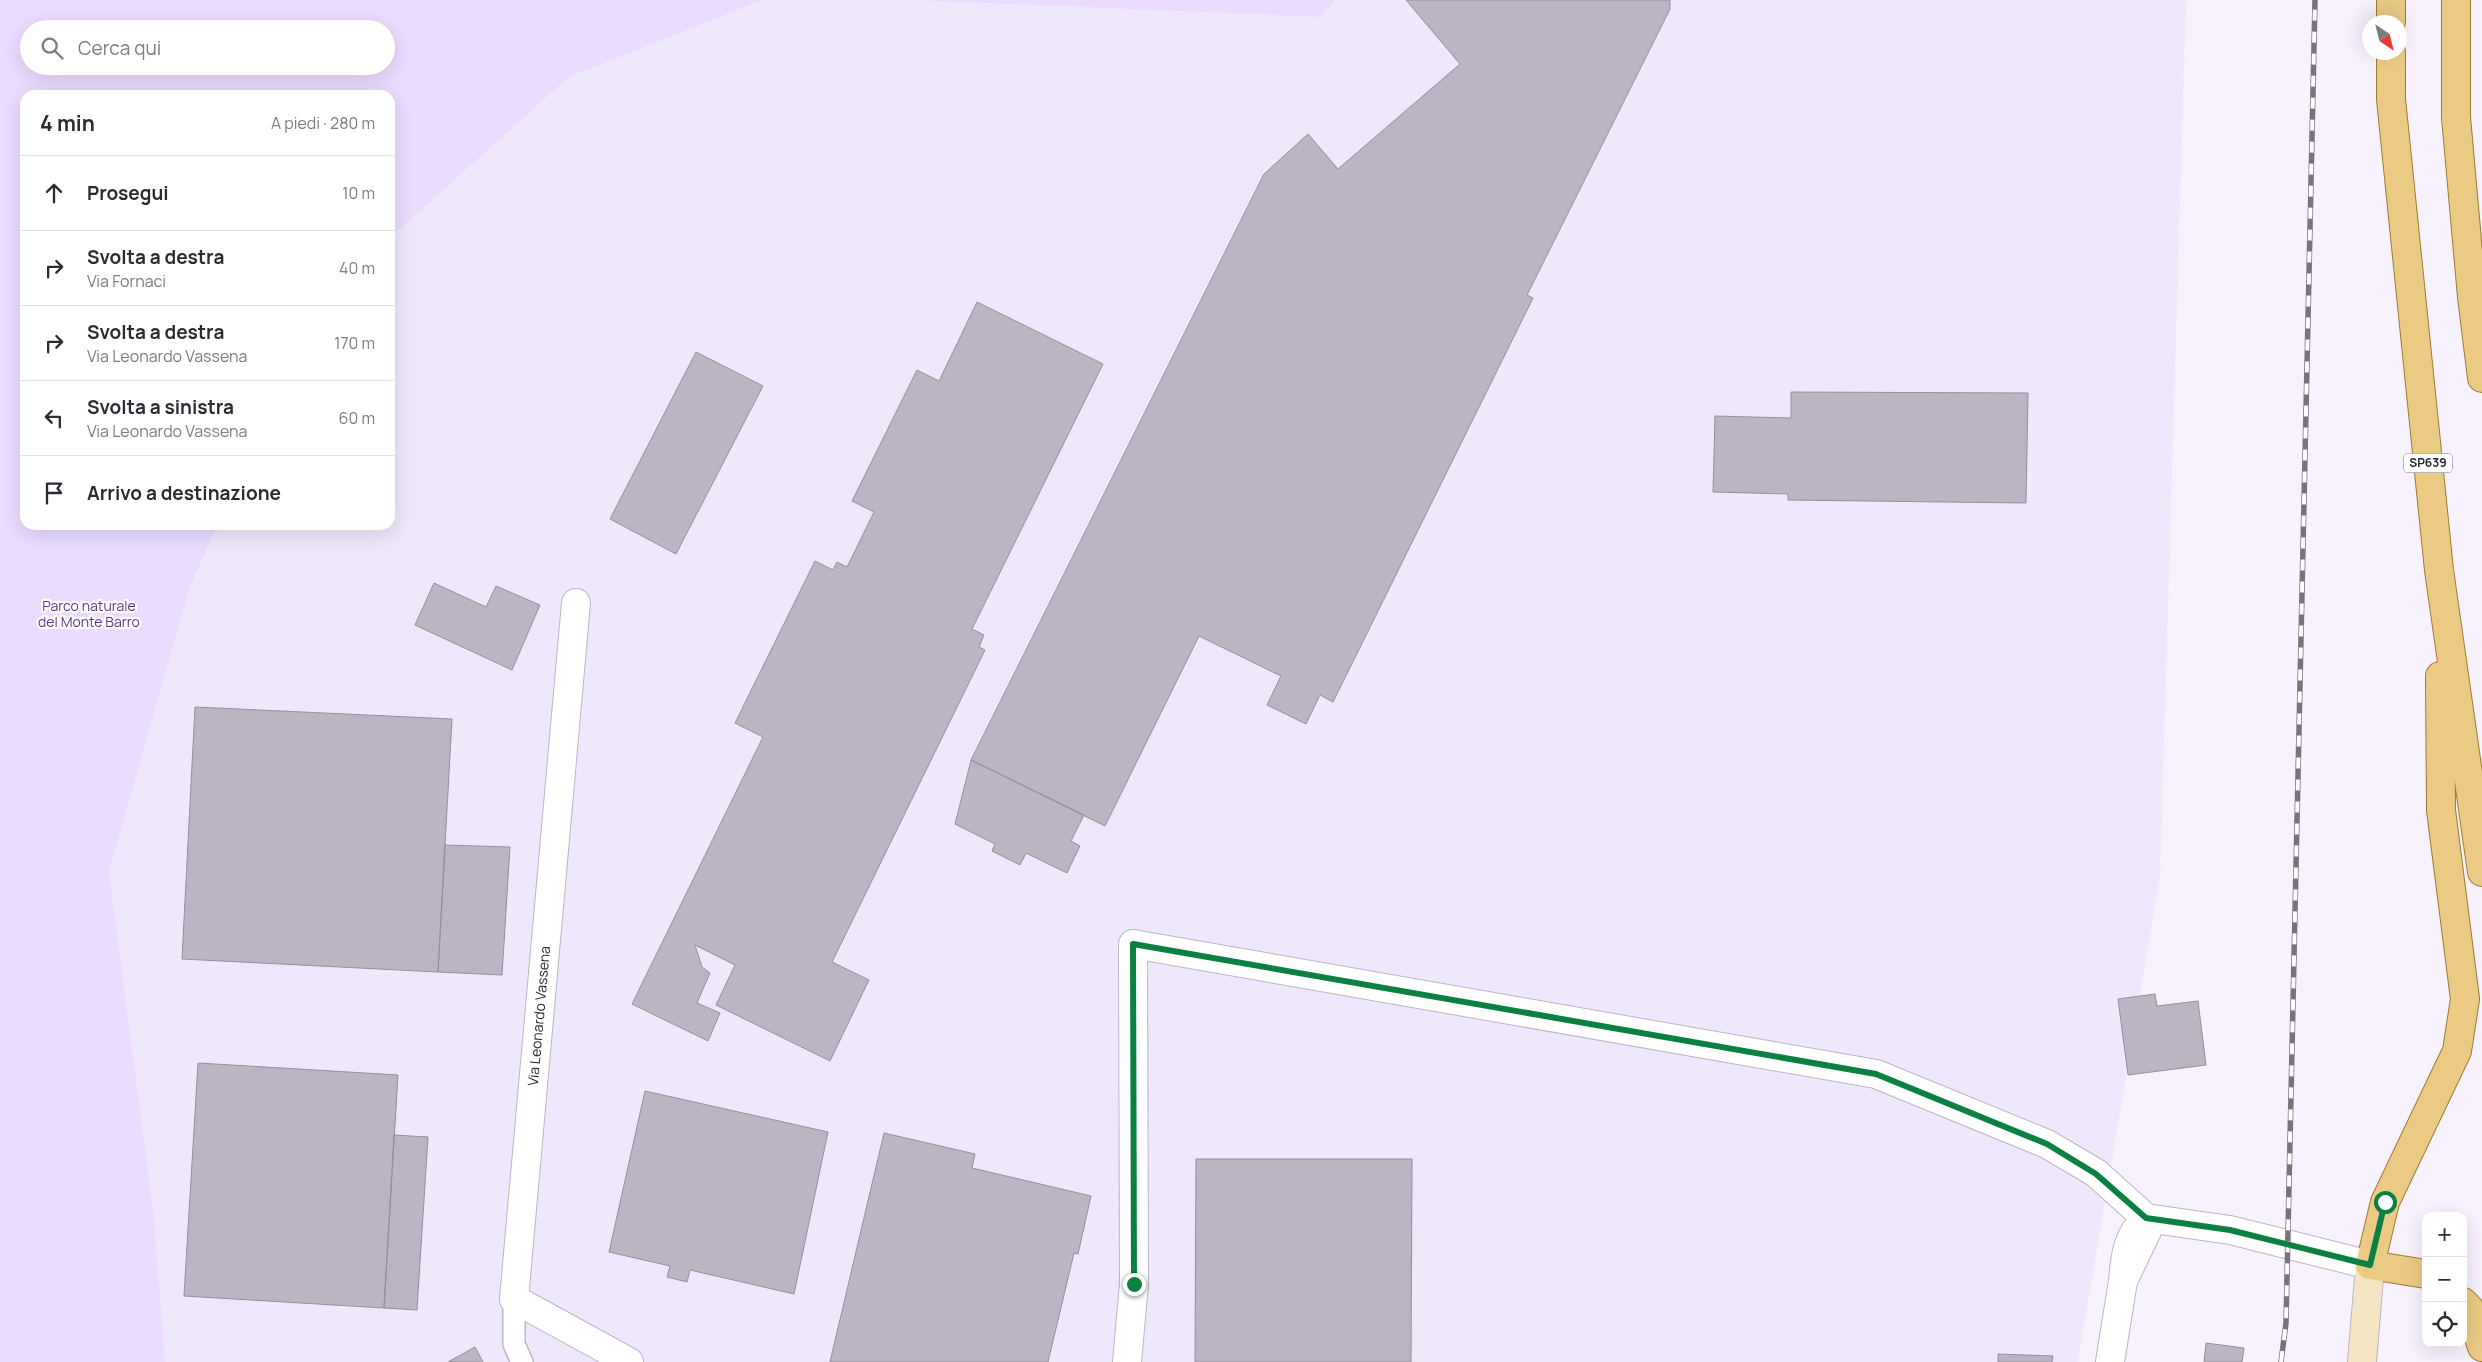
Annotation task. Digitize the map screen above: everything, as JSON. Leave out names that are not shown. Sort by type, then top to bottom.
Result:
[{"type":"main road","points":[[2391,0],[2391,15]]},
{"type":"main road","points":[[2456,0],[2456,116],[2472,297],[2482,378]]},
{"type":"main road","name":"SP639","points":[[2391,60],[2391,99],[2439,570],[2482,872]]},
{"type":"main road","points":[[2362,1362],[2370,1265],[2385,1202],[2457,1051],[2466,999],[2440,810],[2439,570]]},
{"type":"main road","points":[[2370,1265],[2422,1273]]},
{"type":"main road","points":[[2467,1306],[2482,1347]]},
{"type":"street","name":"Via Leonardo Vassena","points":[[514,1299],[576,603]]},
{"type":"street","points":[[1128,1362],[1134,1284],[1133,944],[1876,1074],[2047,1144],[2096,1174],[2146,1218],[2230,1230],[2370,1265]]},
{"type":"street","points":[[2110,1362],[2123,1281],[2126,1249],[2136,1227],[2146,1218]]},
{"type":"street","points":[[514,1299],[629,1362]]},
{"type":"lane","points":[[514,1299],[514,1344],[522,1362]]},
{"type":"shaded area","points":[[762,0],[913,0],[1320,17],[1336,0],[2186,0],[2160,875],[2078,1362],[165,1362],[154,1217],[109,872],[190,586],[216,530],[395,530],[395,234],[569,77]]},
{"type":"green space","name":"Parco naturale del Monte Barro","points":[[0,0],[762,0],[569,77],[395,234],[395,90],[20,90],[20,530],[216,530],[190,586],[109,872],[154,1217],[165,1362],[0,1362]]},
{"type":"green space","points":[[913,0],[1336,0],[1320,17]]},
{"type":"building","points":[[1406,0],[1670,0],[1670,9],[1527,295],[1533,298],[1333,702],[1320,695],[1306,724],[1267,705],[1281,676],[1199,636],[1105,826],[971,760],[1264,174],[1308,134],[1338,169],[1460,64]]},
{"type":"building","points":[[977,302],[1103,364],[972,629],[984,635],[979,647],[985,650],[832,962],[869,980],[830,1061],[716,1005],[735,965],[695,945],[702,967],[710,973],[697,1003],[720,1013],[708,1041],[632,1004],[763,737],[735,723],[815,561],[833,570],[837,562],[847,567],[874,512],[852,501],[917,370],[939,381]]},
{"type":"building","points":[[696,352],[763,386],[676,554],[610,519]]},
{"type":"building","points":[[1791,392],[2028,393],[2026,503],[1788,500],[1788,494],[1713,492],[1715,416],[1791,418]]},
{"type":"building","points":[[434,583],[486,607],[496,586],[540,605],[512,670],[415,625]]},
{"type":"building","points":[[195,707],[452,719],[438,972],[182,959]]},
{"type":"building","points":[[971,760],[1084,815],[1071,841],[1080,846],[1067,873],[1026,853],[1020,865],[992,851],[995,844],[955,824]]},
{"type":"building","points":[[445,845],[510,847],[502,975],[438,972]]},
{"type":"building","points":[[2155,994],[2157,1006],[2198,1001],[2206,1065],[2128,1075],[2118,999]]},
{"type":"building","points":[[198,1063],[398,1075],[384,1308],[184,1296]]},
{"type":"building","points":[[645,1091],[828,1132],[794,1294],[690,1270],[687,1282],[667,1277],[670,1266],[609,1252]]},
{"type":"building","points":[[884,1133],[975,1154],[972,1168],[1091,1196],[1078,1254],[1074,1253],[1048,1362],[830,1362]]},
{"type":"building","points":[[394,1135],[428,1137],[417,1310],[384,1308]]},
{"type":"building","points":[[1196,1159],[1412,1159],[1411,1362],[1195,1362]]},
{"type":"building","points":[[2206,1343],[2244,1348],[2242,1362],[2204,1362]]},
{"type":"building","points":[[475,1347],[483,1362],[448,1362]]},
{"type":"building","points":[[1998,1354],[2053,1356],[2052,1362],[1998,1362]]},
{"type":"railway","points":[[2281,1362],[2286,1323],[2315,0]]},
{"type":"route","points":[[1134,1284],[1133,944],[1876,1074],[2047,1144],[2096,1174],[2146,1218],[2230,1230],[2370,1265],[2385,1202]]}]
